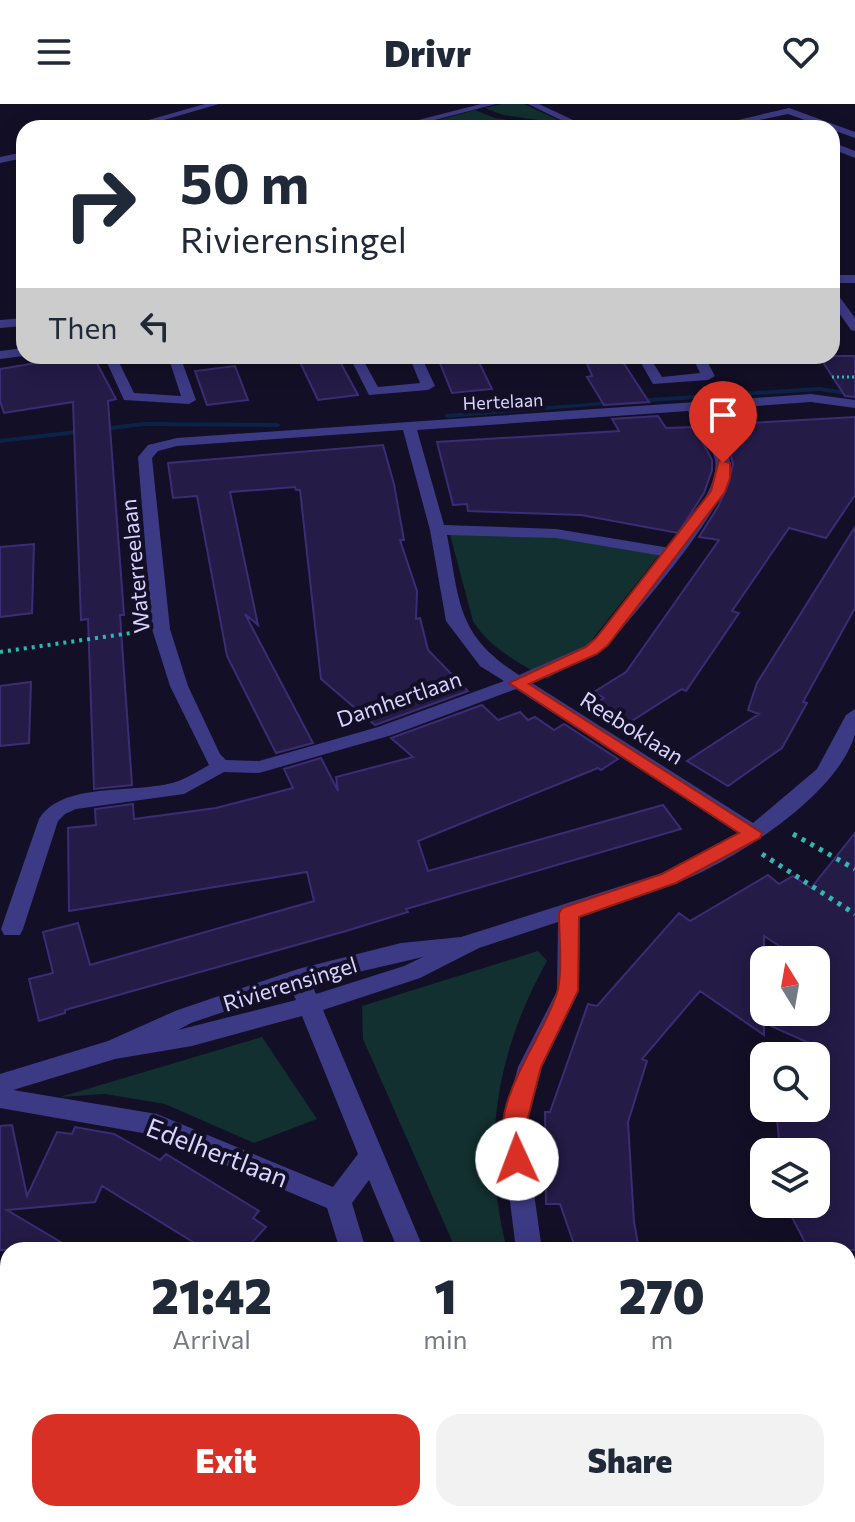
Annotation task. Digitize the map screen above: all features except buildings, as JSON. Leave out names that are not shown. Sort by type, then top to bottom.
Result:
[{"type":"street","points":[[172,104],[192,110]]},
{"type":"street","points":[[155,120],[215,104]]},
{"type":"street","points":[[425,120],[492,104]]},
{"type":"street","points":[[532,104],[567,120]]},
{"type":"street","points":[[747,104],[789,120]]},
{"type":"street","points":[[746,120],[789,111],[814,120]]},
{"type":"street","points":[[840,306],[855,327]]},
{"type":"street","points":[[114,364],[129,397],[189,400],[177,364]]},
{"type":"street","points":[[359,364],[374,392],[428,386],[418,364]]},
{"type":"street","points":[[648,364],[658,381],[708,376],[702,364]]},
{"type":"street","name":"Hertelaan","points":[[153,448],[177,442],[694,409],[811,398],[855,404]]},
{"type":"street","name":"Damhertlaan","points":[[221,766],[259,767],[385,731],[517,683],[591,650],[602,641],[673,553],[718,492],[723,478],[723,463],[694,409]]},
{"type":"street","name":"Reeboklaan","points":[[409,426],[438,530],[455,621],[486,662],[755,832]]},
{"type":"street","name":"Waterreelaan","points":[[153,448],[145,457],[161,629],[179,686],[212,757],[221,766]]},
{"type":"street","points":[[438,530],[497,528],[566,533],[624,541],[673,553]]},
{"type":"street","name":"Rivierensingel","points":[[115,1049],[183,1017],[298,978],[401,951],[471,942],[569,913],[669,878],[755,832],[825,773],[855,715]]},
{"type":"street","points":[[12,929],[49,819],[58,809],[73,803],[184,787],[221,766]]},
{"type":"street","points":[[528,1242],[513,1129],[530,1067],[568,991],[569,913]]},
{"type":"street","name":"Rivierensingel","points":[[0,1084],[115,1049],[192,1037],[309,1005],[412,972],[471,942]]},
{"type":"street","points":[[298,978],[408,1242]]},
{"type":"street","name":"Edelhertlaan","points":[[0,1098],[157,1125],[338,1201]]},
{"type":"street","points":[[351,1242],[338,1201],[371,1157]]},
{"type":"path","points":[[0,652],[161,629]]},
{"type":"path","points":[[755,832],[855,869]]},
{"type":"path","points":[[755,832],[855,914]]},
{"type":"green space","points":[[524,104],[558,120],[503,115],[485,108]]},
{"type":"green space","points":[[475,110],[508,120],[439,120]]},
{"type":"green space","points":[[449,531],[561,537],[659,555],[583,651],[570,665],[547,679],[488,640],[473,621]]},
{"type":"green space","points":[[538,951],[547,961],[515,1031],[498,1102],[495,1174],[505,1242],[452,1242],[363,1039],[362,1006]]},
{"type":"green space","points":[[262,1037],[317,1119],[254,1143],[165,1104],[105,1094],[60,1097]]},
{"type":"waterway","points":[[634,401],[819,389],[855,394]]},
{"type":"waterway","points":[[447,416],[614,403]]},
{"type":"waterway","points":[[0,441],[144,424],[278,425]]},
{"type":"route","points":[[517,1159],[513,1129],[530,1067],[568,991],[569,913],[669,878],[753,833],[517,683],[591,650],[602,641],[718,492],[723,478],[723,463]]}]
